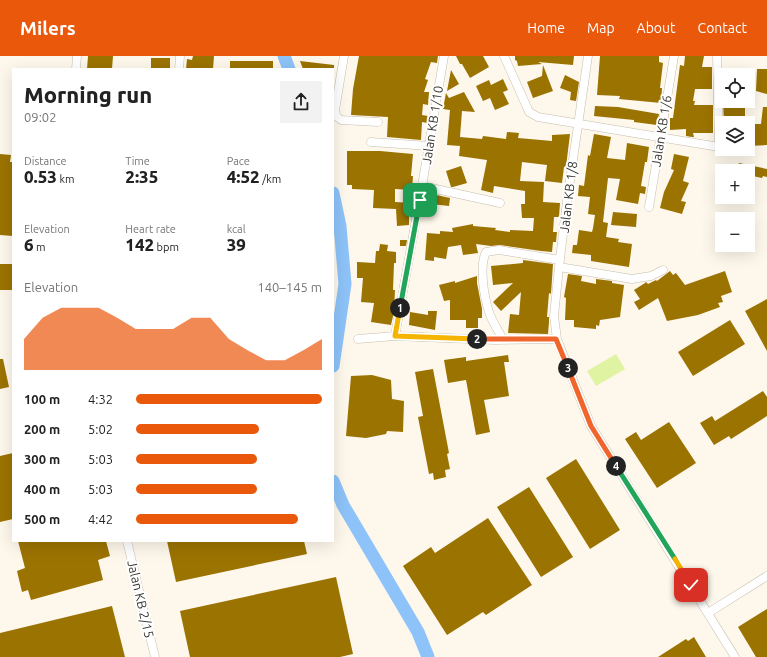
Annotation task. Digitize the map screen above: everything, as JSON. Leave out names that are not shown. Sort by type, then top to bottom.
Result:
[{"type":"street","points":[[76,68],[77,56]]},
{"type":"street","points":[[179,68],[180,56]]},
{"type":"street","points":[[344,56],[335,110],[336,116],[341,120],[378,122]]},
{"type":"street","name":"Jalan KB 1/10","points":[[395,336],[444,56]]},
{"type":"street","points":[[504,56],[529,112],[538,117],[719,147],[718,56]]},
{"type":"street","name":"Jalan KB 1/8","points":[[588,56],[578,123],[554,316],[556,339],[591,426],[735,657]]},
{"type":"street","name":"Jalan KB 1/6","points":[[649,206],[674,56]]},
{"type":"street","points":[[371,142],[428,146]]},
{"type":"street","points":[[422,186],[500,203]]},
{"type":"street","points":[[503,340],[486,301],[483,257],[486,252],[499,250],[632,279],[651,276],[663,270]]},
{"type":"street","points":[[358,339],[395,336],[503,340],[556,339]]},
{"type":"street","name":"Jalan KB 2/15","points":[[127,542],[155,657]]},
{"type":"street","points":[[708,613],[767,576]]},
{"type":"green space","points":[[616,354],[625,369],[596,386],[587,371]]},
{"type":"building","points":[[88,56],[113,56],[112,68],[87,68]]},
{"type":"building","points":[[193,56],[214,56],[213,68],[186,68],[187,59],[192,60]]},
{"type":"building","points":[[359,56],[438,56],[437,63],[431,62],[425,79],[428,80],[424,92],[429,92],[428,105],[423,104],[422,115],[428,116],[427,123],[422,122],[421,140],[387,137],[388,117],[351,115],[353,89]]},
{"type":"building","points":[[456,56],[483,56],[489,67],[470,78]]},
{"type":"building","points":[[515,56],[574,56],[573,65],[538,62],[542,64],[518,66]]},
{"type":"building","points":[[600,56],[659,56],[659,62],[663,63],[660,88],[662,88],[661,103],[619,99],[620,96],[597,95]]},
{"type":"building","points":[[685,56],[704,56],[702,67],[712,67],[712,89],[695,89],[693,101],[695,101],[694,105],[713,105],[713,133],[693,133],[694,137],[692,137],[686,136],[686,129],[670,130],[670,118],[673,118],[680,65],[684,66]]},
{"type":"building","points":[[151,58],[170,58],[170,68],[151,68]]},
{"type":"building","points":[[230,61],[273,61],[273,68],[230,68]]},
{"type":"building","points":[[300,61],[334,65],[334,68],[303,68]]},
{"type":"building","points":[[543,65],[553,91],[533,98],[527,82],[542,76]]},
{"type":"building","points":[[757,69],[767,69],[767,94],[756,91]]},
{"type":"building","points":[[451,70],[459,84],[447,91]]},
{"type":"building","points":[[565,75],[579,82],[576,101],[570,100],[571,92],[560,88]]},
{"type":"building","points":[[503,79],[508,90],[503,92],[509,104],[495,110],[490,98],[483,101],[476,86],[489,80],[491,85]]},
{"type":"building","points":[[464,92],[475,112],[462,111],[460,137],[482,139],[483,136],[506,139],[507,132],[519,133],[518,138],[552,141],[552,135],[570,134],[566,167],[564,167],[562,183],[545,181],[547,165],[522,162],[520,181],[544,182],[543,202],[560,203],[559,217],[554,217],[553,232],[557,232],[556,242],[553,242],[552,252],[500,245],[491,246],[476,244],[478,253],[463,255],[461,245],[448,247],[446,259],[434,257],[434,261],[425,260],[427,233],[440,234],[440,231],[453,232],[452,228],[473,224],[473,226],[496,228],[495,230],[510,232],[510,230],[533,231],[534,218],[522,218],[521,204],[525,204],[525,191],[494,186],[493,193],[481,190],[487,160],[459,156],[460,146],[447,145],[450,110],[443,109],[446,93],[449,98]]},
{"type":"building","points":[[595,106],[618,107],[659,114],[657,125],[634,122],[634,120],[594,116]]},
{"type":"building","points":[[763,107],[767,107],[767,145],[755,146],[755,124],[761,124]]},
{"type":"building","points":[[723,108],[745,108],[745,116],[724,116]]},
{"type":"building","points":[[594,134],[611,137],[607,158],[625,160],[627,143],[649,147],[641,186],[646,187],[645,194],[640,193],[638,204],[616,200],[620,179],[608,178],[603,222],[608,223],[606,237],[619,239],[618,242],[632,244],[629,267],[591,261],[591,255],[572,253],[573,245],[577,245],[579,230],[592,232],[593,228],[595,215],[588,214],[590,197],[578,196],[579,185],[584,186],[588,155],[590,156]]},
{"type":"building","points":[[347,151],[380,151],[413,154],[411,176],[413,176],[412,190],[395,189],[395,202],[412,203],[412,210],[409,210],[409,225],[397,226],[396,209],[373,208],[374,190],[352,189],[352,185],[347,185]]},
{"type":"building","points":[[0,154],[11,155],[12,236],[0,235]]},
{"type":"building","points":[[674,154],[689,157],[683,181],[689,183],[681,201],[686,202],[682,214],[660,208],[664,192],[674,170],[671,169]]},
{"type":"building","points":[[461,166],[467,183],[451,187],[446,171]]},
{"type":"building","points":[[755,166],[767,169],[767,177],[763,176],[762,178],[755,176]]},
{"type":"building","points":[[432,194],[450,198],[449,206],[431,204]]},
{"type":"building","points":[[613,212],[637,214],[636,227],[611,225]]},
{"type":"building","points":[[400,240],[407,240],[406,246],[400,246]]},
{"type":"building","points":[[380,244],[388,245],[387,251],[396,252],[393,290],[395,290],[394,312],[391,325],[371,322],[374,303],[361,302],[363,278],[357,278],[357,262],[375,263],[376,251],[379,251]]},
{"type":"building","points":[[523,260],[553,264],[551,294],[549,293],[547,317],[549,317],[548,334],[508,333],[510,314],[519,315],[521,292],[501,311],[493,302],[513,283],[493,285],[491,266],[523,263]]},
{"type":"building","points":[[0,264],[12,264],[12,290],[0,290]]},
{"type":"building","points":[[670,271],[673,275],[676,273],[685,285],[725,271],[732,292],[721,296],[723,302],[718,303],[720,307],[698,315],[667,321],[658,298],[639,310],[634,302],[640,299],[634,290],[646,282],[648,284],[656,280],[657,281]]},
{"type":"building","points":[[568,274],[582,276],[581,281],[596,284],[596,279],[612,281],[612,283],[624,285],[620,317],[600,320],[599,326],[596,325],[596,329],[574,327],[574,320],[565,320],[566,298],[564,297]]},
{"type":"building","points":[[477,276],[482,318],[478,318],[478,328],[466,328],[466,320],[450,320],[450,300],[444,301],[439,285],[455,281],[455,283]]},
{"type":"building","points":[[767,299],[767,351],[745,311]]},
{"type":"building","points":[[428,311],[437,311],[435,330],[409,325],[410,312],[428,315]]},
{"type":"building","points":[[730,320],[745,344],[693,376],[678,352]]},
{"type":"building","points":[[508,355],[509,362],[504,362],[509,396],[484,400],[490,432],[476,435],[466,380],[448,383],[444,360],[466,357],[466,361]]},
{"type":"building","points":[[0,359],[3,359],[9,387],[0,389]]},
{"type":"building","points":[[433,369],[449,453],[447,454],[450,469],[445,470],[446,477],[434,480],[433,473],[429,474],[418,417],[423,416],[415,372]]},
{"type":"building","points":[[372,375],[391,380],[392,399],[404,401],[403,432],[387,431],[386,434],[366,438],[346,436],[351,376]]},
{"type":"building","points":[[763,391],[767,397],[767,416],[731,439],[729,436],[714,445],[700,423],[712,416],[715,421]]},
{"type":"building","points":[[669,422],[696,463],[657,488],[625,439],[636,432],[641,440]]},
{"type":"building","points":[[12,453],[12,519],[0,522],[0,456]]},
{"type":"building","points":[[576,459],[620,530],[590,549],[546,478]]},
{"type":"building","points":[[529,487],[573,557],[541,577],[497,507]]},
{"type":"building","points":[[488,518],[532,585],[486,615],[483,612],[447,635],[403,566],[431,547],[435,553]]},
{"type":"building","points":[[18,542],[106,542],[110,556],[98,560],[103,580],[31,600],[28,590],[22,592],[17,571],[25,568]]},
{"type":"building","points":[[167,542],[304,542],[307,554],[176,582]]},
{"type":"building","points":[[336,577],[353,654],[340,657],[190,657],[180,611]]},
{"type":"building","points":[[112,606],[125,657],[0,657],[0,633]]},
{"type":"building","points":[[767,609],[767,657],[756,657],[738,627]]},
{"type":"building","points":[[694,637],[706,657],[658,657],[686,639],[688,641]]},
{"type":"waterway","points":[[284,56],[289,68]]},
{"type":"waterway","points":[[334,198],[340,226],[345,284],[334,359]]},
{"type":"waterway","points":[[334,483],[343,505],[418,632],[428,657]]},
{"type":"route","points":[[420,200],[395,336],[495,340],[556,339],[591,426],[691,585]]}]
